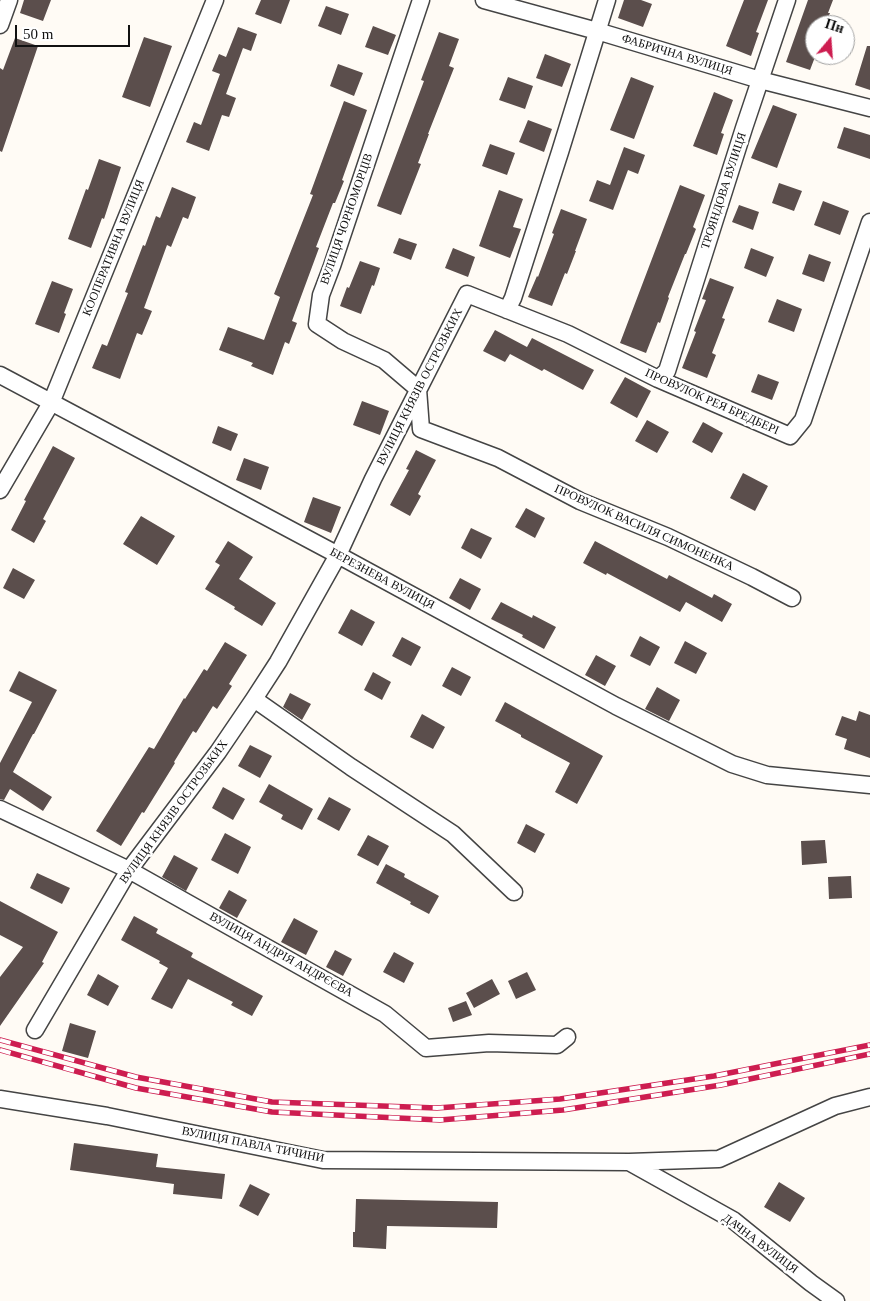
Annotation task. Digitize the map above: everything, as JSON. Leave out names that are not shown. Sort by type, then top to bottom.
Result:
[{"type":"street","points":[[0,26],[9,0]]},
{"type":"street","name":"КООПЕРАТИВНА ВУЛИЦЯ","points":[[0,490],[50,403],[215,0]]},
{"type":"street","name":"ВУЛИЦЯ ЧОРНОМОРЦІВ","points":[[418,389],[384,360],[343,341],[318,324],[321,295],[421,0]]},
{"type":"street","name":"ФАБРИЧНА ВУЛИЦЯ","points":[[484,0],[597,31],[760,80],[870,108]]},
{"type":"street","points":[[507,310],[513,298],[607,0]]},
{"type":"street","name":"ТРОЯНДОВА ВУЛИЦЯ","points":[[658,379],[667,371],[787,0]]},
{"type":"street","name":"ПРОВУЛОК РЕЯ БРЕДБЕРІ","points":[[507,310],[568,334],[658,379],[790,436],[803,420],[870,222]]},
{"type":"street","name":"ВУЛИЦЯ КНЯЗІВ ОСТРОЗЬКИХ","points":[[35,1030],[129,870],[218,752],[278,662],[338,555],[373,479],[466,294],[507,310]]},
{"type":"street","name":"БЕРЕЗНЕВА ВУЛИЦЯ","points":[[0,375],[616,706],[732,764],[767,775],[870,785]]},
{"type":"street","name":"ПРОВУЛОК ВАСИЛЯ СИМОНЕНКА","points":[[418,389],[421,429],[498,458],[580,501],[668,537],[792,598]]},
{"type":"street","points":[[254,699],[351,767],[453,834],[514,892]]},
{"type":"street","name":"ВУЛИЦЯ АНДРІЯ АНДРЄЄВА","points":[[0,809],[129,870],[385,1014],[426,1048],[489,1043],[557,1045],[567,1036]]},
{"type":"street","name":"ВУЛИЦЯ ПАВЛА ТИЧИНИ","points":[[0,1100],[107,1116],[323,1160],[629,1162],[719,1159],[835,1106],[870,1097]]},
{"type":"street","name":"ДАЧНА ВУЛИЦЯ","points":[[629,1162],[733,1220],[836,1301]]},
{"type":"building","points":[[24,0],[51,0],[43,21],[20,13]]},
{"type":"building","points":[[261,0],[290,0],[281,24],[255,14]]},
{"type":"building","points":[[624,0],[641,0],[652,4],[643,27],[618,18]]},
{"type":"building","points":[[744,0],[768,0],[756,32],[759,33],[751,56],[726,46]]},
{"type":"building","points":[[808,0],[833,0],[828,13],[830,13],[829,15],[805,15],[805,65],[812,65],[810,70],[786,62]]},
{"type":"building","points":[[326,6],[349,14],[341,35],[318,26]]},
{"type":"building","points":[[373,26],[396,35],[388,55],[365,47]]},
{"type":"building","points":[[238,27],[257,34],[251,51],[243,48],[226,94],[236,98],[229,117],[222,115],[209,151],[186,142],[194,122],[201,125],[220,74],[212,71],[219,54],[226,57]]},
{"type":"building","points":[[439,32],[459,39],[449,66],[454,68],[428,134],[418,163],[421,164],[401,215],[377,206],[424,81],[421,80]]},
{"type":"building","points":[[144,37],[172,46],[150,107],[122,97]]},
{"type":"building","points":[[15,38],[38,46],[2,152],[0,151],[0,68],[3,70]]},
{"type":"building","points":[[867,46],[870,46],[870,90],[855,85]]},
{"type":"building","points":[[545,54],[571,64],[562,87],[536,78]]},
{"type":"building","points":[[338,64],[363,73],[354,96],[330,86]]},
{"type":"building","points":[[508,77],[533,86],[525,109],[499,100]]},
{"type":"building","points":[[631,77],[654,86],[634,139],[610,130]]},
{"type":"building","points":[[714,92],[733,100],[721,133],[724,134],[717,155],[693,146]]},
{"type":"building","points":[[344,101],[367,110],[342,180],[344,181],[335,203],[333,203],[316,247],[319,248],[292,321],[297,323],[289,344],[285,342],[273,375],[251,366],[253,363],[219,350],[228,327],[264,340],[280,297],[274,294],[313,195],[310,194]]},
{"type":"building","points":[[773,105],[797,114],[777,168],[751,158]]},
{"type":"building","points":[[528,120],[552,129],[544,152],[519,142]]},
{"type":"building","points":[[844,127],[870,135],[870,159],[837,148]]},
{"type":"building","points":[[490,144],[515,153],[507,175],[482,166]]},
{"type":"building","points":[[624,147],[645,155],[638,174],[628,170],[613,210],[589,201],[597,180],[610,185]]},
{"type":"building","points":[[99,159],[121,167],[104,219],[102,218],[91,248],[68,239]]},
{"type":"building","points":[[779,183],[802,191],[794,211],[772,203]]},
{"type":"building","points":[[680,185],[705,195],[693,227],[696,229],[668,297],[660,323],[658,322],[646,353],[620,343]]},
{"type":"building","points":[[172,187],[196,197],[188,219],[183,217],[171,247],[167,245],[144,308],[152,311],[142,335],[137,333],[120,379],[92,368],[102,344],[107,346],[128,293],[125,292],[143,245],[145,246],[156,216],[160,218]]},
{"type":"building","points":[[499,190],[523,199],[513,227],[521,229],[510,258],[479,246]]},
{"type":"building","points":[[823,201],[849,211],[840,235],[814,225]]},
{"type":"building","points":[[739,205],[759,212],[753,230],[732,222]]},
{"type":"building","points":[[561,209],[587,219],[567,274],[565,273],[552,306],[528,297],[538,277]]},
{"type":"building","points":[[399,238],[417,244],[411,260],[393,253]]},
{"type":"building","points":[[453,248],[475,257],[468,277],[445,268]]},
{"type":"building","points":[[751,248],[774,257],[766,277],[744,268]]},
{"type":"building","points":[[809,254],[831,262],[824,282],[802,274]]},
{"type":"building","points":[[360,261],[380,268],[361,314],[340,306]]},
{"type":"building","points":[[710,278],[734,287],[722,318],[725,319],[712,353],[716,355],[707,378],[682,368],[706,300],[702,299]]},
{"type":"building","points":[[52,281],[73,289],[59,333],[35,324]]},
{"type":"building","points":[[777,299],[802,309],[794,332],[768,322]]},
{"type":"building","points":[[495,330],[527,347],[532,338],[594,370],[583,390],[544,369],[542,371],[510,354],[505,362],[483,351]]},
{"type":"building","points":[[758,374],[779,382],[772,400],[751,392]]},
{"type":"building","points":[[625,377],[651,391],[637,418],[610,403]]},
{"type":"building","points":[[362,401],[389,411],[380,435],[353,425]]},
{"type":"building","points":[[647,420],[669,432],[657,453],[635,441]]},
{"type":"building","points":[[703,422],[723,433],[712,453],[692,442]]},
{"type":"building","points":[[218,426],[238,434],[231,451],[212,443]]},
{"type":"building","points":[[53,446],[75,458],[43,519],[46,521],[34,543],[11,530],[26,501],[24,500]]},
{"type":"building","points":[[416,450],[436,460],[418,494],[421,496],[410,516],[390,505],[409,470],[406,469]]},
{"type":"building","points":[[244,458],[269,467],[261,490],[236,480]]},
{"type":"building","points":[[743,473],[768,486],[755,511],[730,498]]},
{"type":"building","points":[[313,497],[341,507],[331,533],[304,522]]},
{"type":"building","points":[[526,508],[545,518],[535,538],[515,527]]},
{"type":"building","points":[[141,516],[175,536],[157,565],[123,544]]},
{"type":"building","points":[[471,528],[492,538],[481,559],[461,548]]},
{"type":"building","points":[[228,541],[253,557],[239,579],[276,603],[262,626],[205,589],[220,565],[215,562]]},
{"type":"building","points":[[595,541],[667,579],[669,575],[712,598],[714,594],[732,604],[722,622],[686,602],[680,612],[607,573],[606,575],[583,563]]},
{"type":"building","points":[[13,568],[35,580],[24,599],[3,588]]},
{"type":"building","points":[[460,578],[481,589],[470,610],[449,598]]},
{"type":"building","points":[[501,602],[532,618],[533,615],[556,627],[544,649],[522,637],[523,635],[491,619]]},
{"type":"building","points":[[351,609],[375,622],[362,646],[338,633]]},
{"type":"building","points":[[640,636],[660,647],[650,666],[630,656]]},
{"type":"building","points":[[402,637],[421,647],[411,666],[392,656]]},
{"type":"building","points":[[685,641],[707,653],[696,674],[674,663]]},
{"type":"building","points":[[225,642],[247,655],[229,684],[232,686],[217,709],[213,706],[196,733],[193,731],[144,813],[142,812],[121,846],[96,831],[149,747],[154,749],[184,698],[204,669],[207,671]]},
{"type":"building","points":[[596,655],[616,666],[605,686],[585,675]]},
{"type":"building","points":[[452,667],[471,677],[461,696],[442,686]]},
{"type":"building","points":[[19,671],[57,690],[13,772],[52,797],[43,811],[10,789],[4,800],[0,799],[0,763],[32,702],[9,691]]},
{"type":"building","points":[[373,672],[391,682],[382,700],[364,690]]},
{"type":"building","points":[[657,687],[680,700],[669,721],[645,709]]},
{"type":"building","points":[[290,693],[311,704],[302,720],[283,707]]},
{"type":"building","points":[[505,702],[603,756],[577,804],[555,792],[570,763],[495,721]]},
{"type":"building","points":[[859,711],[870,715],[870,758],[844,749],[847,739],[835,735],[842,716],[856,721]]},
{"type":"building","points":[[422,714],[445,727],[433,749],[410,737]]},
{"type":"building","points":[[250,745],[272,756],[260,778],[238,766]]},
{"type":"building","points":[[269,784],[313,809],[302,830],[281,819],[283,815],[259,802]]},
{"type":"building","points":[[223,787],[245,799],[233,820],[212,808]]},
{"type":"building","points":[[329,797],[351,809],[339,831],[317,819]]},
{"type":"building","points":[[526,824],[545,834],[535,853],[517,843]]},
{"type":"building","points":[[225,833],[251,847],[238,874],[211,860]]},
{"type":"building","points":[[368,835],[389,846],[378,866],[357,855]]},
{"type":"building","points":[[825,840],[827,863],[802,865],[801,841]]},
{"type":"building","points":[[174,855],[198,868],[186,891],[162,877]]},
{"type":"building","points":[[386,864],[405,874],[404,877],[439,896],[429,914],[376,883]]},
{"type":"building","points":[[37,873],[70,888],[62,904],[30,888]]},
{"type":"building","points":[[851,876],[852,898],[829,899],[828,877]]},
{"type":"building","points":[[229,890],[247,900],[237,918],[219,908]]},
{"type":"building","points":[[0,901],[58,932],[42,962],[44,963],[0,1026],[0,977],[23,947],[0,935]]},
{"type":"building","points":[[134,916],[158,929],[156,933],[193,953],[191,957],[263,996],[252,1016],[231,1005],[233,1002],[188,979],[172,1009],[151,999],[168,968],[159,963],[160,961],[121,940]]},
{"type":"building","points":[[294,918],[318,931],[306,955],[281,942]]},
{"type":"building","points":[[335,950],[352,959],[343,976],[326,967]]},
{"type":"building","points":[[394,952],[414,963],[404,983],[383,972]]},
{"type":"building","points":[[527,972],[536,990],[516,999],[508,981]]},
{"type":"building","points":[[98,974],[119,986],[108,1006],[87,995]]},
{"type":"building","points":[[492,979],[500,994],[474,1008],[466,993]]},
{"type":"building","points":[[466,1001],[472,1015],[453,1022],[448,1008]]},
{"type":"building","points":[[70,1023],[96,1031],[88,1058],[62,1051]]},
{"type":"building","points":[[74,1143],[158,1154],[156,1167],[225,1174],[222,1199],[173,1194],[174,1184],[70,1170]]},
{"type":"building","points":[[779,1182],[805,1198],[790,1222],[764,1207]]},
{"type":"building","points":[[250,1184],[270,1194],[258,1216],[239,1206]]},
{"type":"building","points":[[356,1199],[498,1202],[497,1228],[387,1226],[386,1249],[353,1247]]},
{"type":"railway","points":[[0,1040],[136,1077],[272,1102],[437,1108],[560,1099],[714,1076],[870,1045]]},
{"type":"railway","points":[[0,1050],[136,1088],[272,1112],[440,1120],[563,1110],[721,1085],[870,1054]]}]
